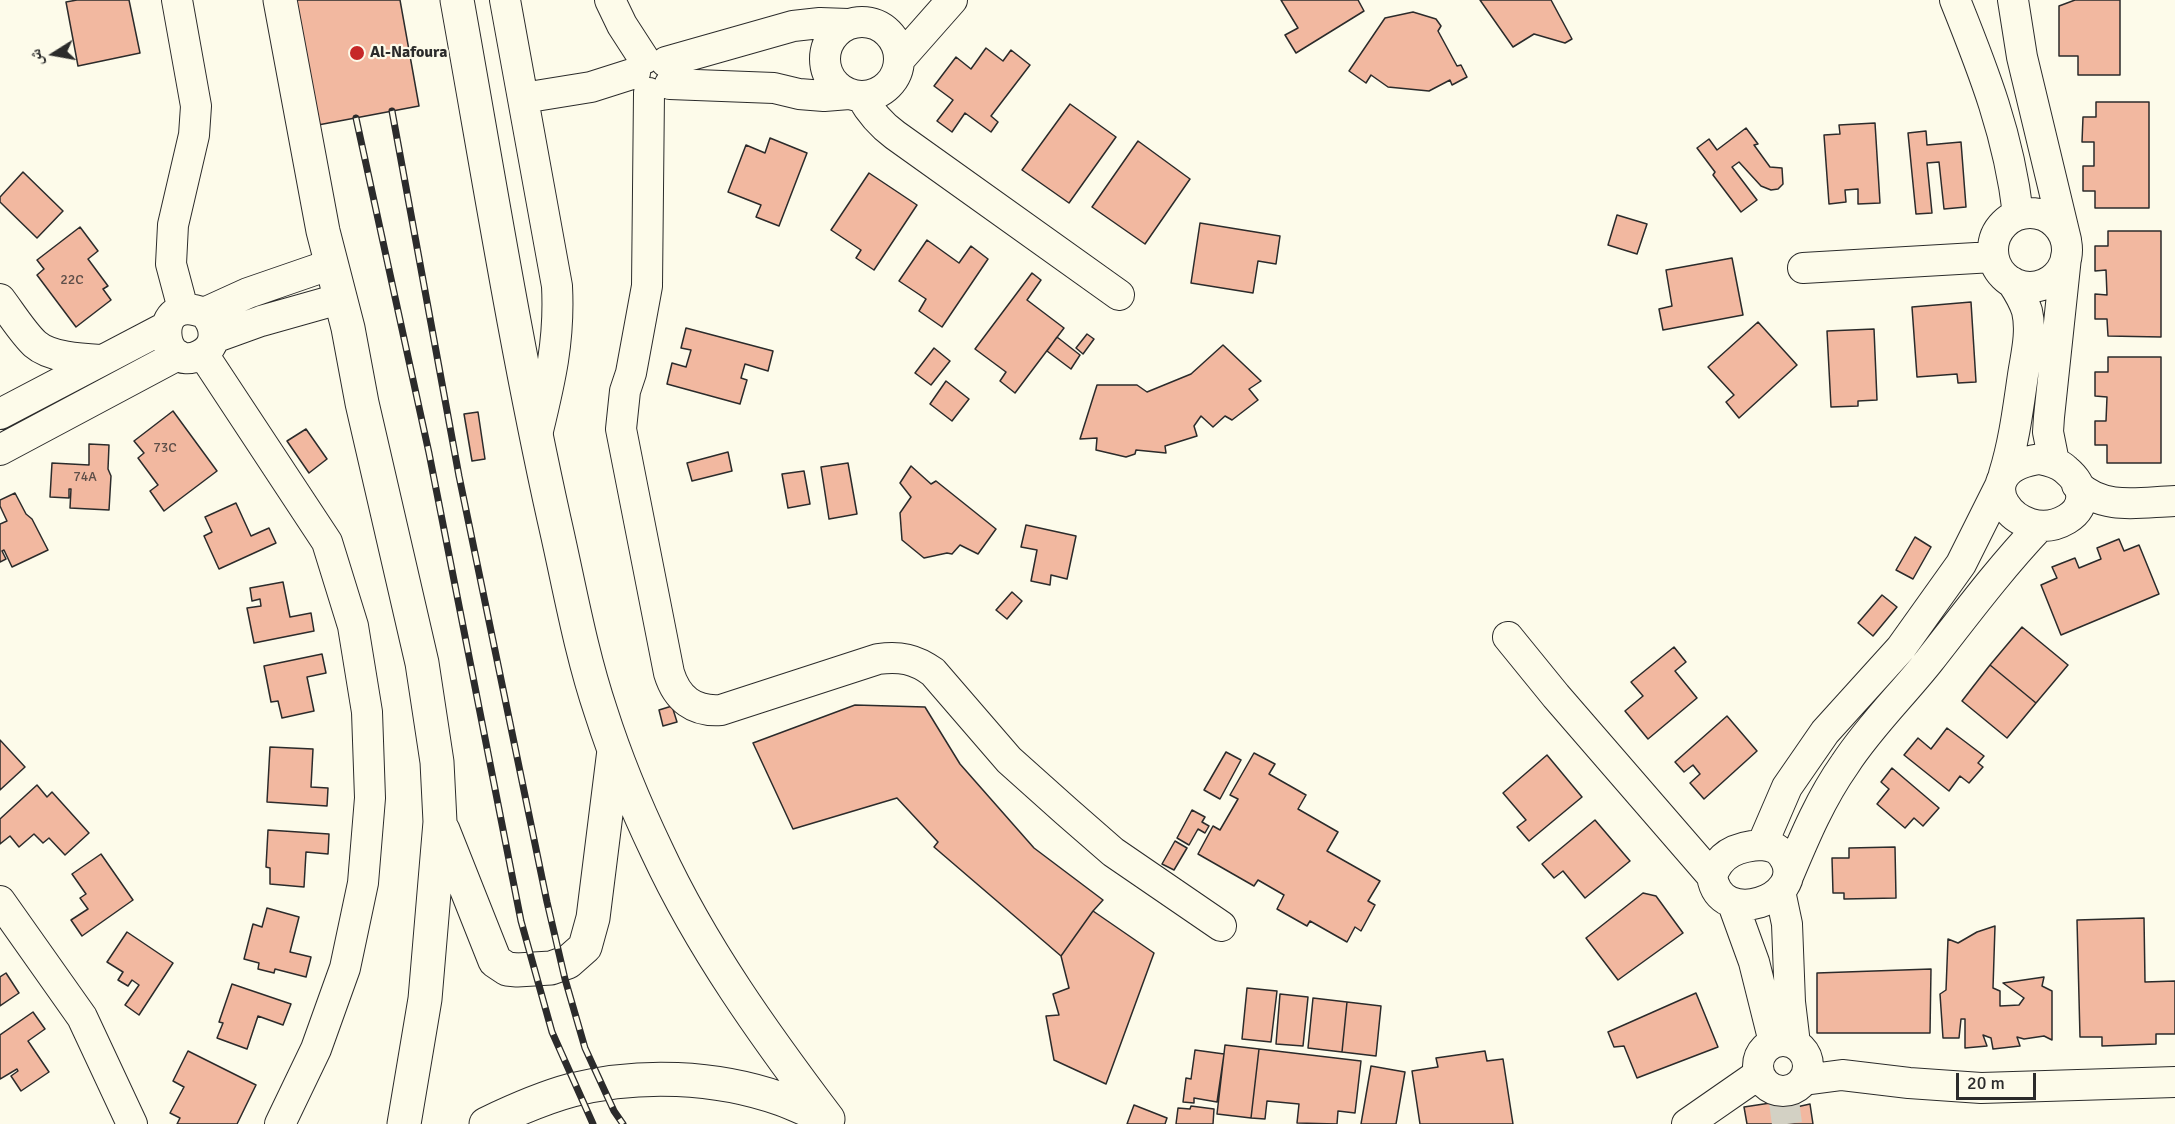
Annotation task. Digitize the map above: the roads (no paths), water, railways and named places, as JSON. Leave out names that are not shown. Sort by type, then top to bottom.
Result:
[{"type":"main road","points":[[280,0],[323,231],[348,328],[362,403],[422,663],[437,762],[440,822],[425,999],[404,1124]]},
{"type":"main road","points":[[457,0],[536,439],[580,636],[600,710],[657,851],[691,919],[730,984],[774,1047],[833,1121]]},
{"type":"main road","points":[[440,822],[495,961],[507,969],[517,970],[551,968],[568,962],[585,947],[593,918],[614,749]]},
{"type":"main road","points":[[486,1124],[522,1107],[572,1090],[624,1081],[676,1080],[729,1086],[780,1099],[833,1121]]},
{"type":"street","points":[[177,0],[196,106],[194,135],[172,225],[171,264],[191,333],[327,542],[353,627],[367,712],[370,798],[363,883],[345,968],[316,1049],[280,1124]]},
{"type":"street","points":[[505,0],[557,286],[559,316],[557,345],[536,439]]},
{"type":"street","points":[[610,0],[622,25],[653,74],[647,286],[631,373],[623,400],[621,429],[669,673],[679,695],[698,709],[721,710],[878,659],[907,658],[921,663],[933,672],[1009,760],[1066,812],[1113,852],[1221,926]]},
{"type":"street","points":[[881,0],[855,23],[836,32],[828,44],[825,59],[828,74],[836,86],[855,95],[895,135],[1119,295]]},
{"type":"street","points":[[899,60],[952,0]]},
{"type":"street","points":[[1955,0],[2000,119],[2018,214]]},
{"type":"street","points":[[2013,0],[2022,57],[2066,246],[2049,417],[2049,440],[2054,462]]},
{"type":"street","points":[[523,98],[653,74],[793,27],[820,23],[876,24],[889,33],[896,45],[899,60],[896,74],[888,86],[876,94],[824,96],[799,94],[774,88],[653,74]]},
{"type":"street","points":[[2030,213],[2047,218],[2061,229],[2066,246],[2064,264],[2057,275],[2048,282],[2036,286],[2024,286],[2003,276],[1993,257],[1996,236],[2001,226],[2018,214],[2030,213]]},
{"type":"street","points":[[1803,268],[1993,257]]},
{"type":"street","points":[[0,450],[74,411],[248,293],[332,264]]},
{"type":"street","points":[[1762,845],[1787,787],[1825,732],[1901,648],[1961,564],[2002,480],[2015,434],[2029,327],[2026,311],[2012,282]]},
{"type":"street","points":[[0,299],[35,344],[57,354],[79,359],[103,360]]},
{"type":"street","points":[[12,408],[103,360],[191,333],[261,321],[339,299]]},
{"type":"street","points":[[12,408],[34,364],[35,344]]},
{"type":"street","points":[[59,383],[74,411]]},
{"type":"street","points":[[2122,502],[2109,513],[2093,520],[2031,525],[2017,518],[2007,507],[2001,494],[2002,480],[2014,467],[2027,461],[2040,459],[2054,462],[2065,469],[2086,494],[2097,500],[2110,503],[2122,502],[2175,501]]},
{"type":"street","points":[[1732,904],[1755,903],[1773,897],[1785,882],[1813,818],[1846,761],[2006,563],[2050,525],[2073,516],[2080,508],[2082,497],[2077,485]]},
{"type":"street","points":[[1508,637],[1712,876],[1717,892],[1732,904],[1754,962],[1778,1004]]},
{"type":"street","points":[[1712,876],[1720,860],[1729,853],[1749,846],[1771,846],[1779,850],[1788,865],[1785,882],[1787,924],[1778,1004],[1786,1069]]},
{"type":"street","points":[[0,901],[82,1017],[132,1124]]},
{"type":"street","points":[[1688,1124],[1786,1069],[1909,1083],[1981,1088],[2175,1082]]},
{"type":"tunnel","points":[[1784,1101],[1787,1124]]},
{"type":"railway","points":[[392,111],[459,476],[547,902],[565,979],[585,1048],[614,1111],[623,1124]]},
{"type":"railway","points":[[356,118],[429,453],[521,921],[552,1032],[593,1124]]},
{"type":"place","name":"Al-Nafoura","points":[[357,53]]}]
